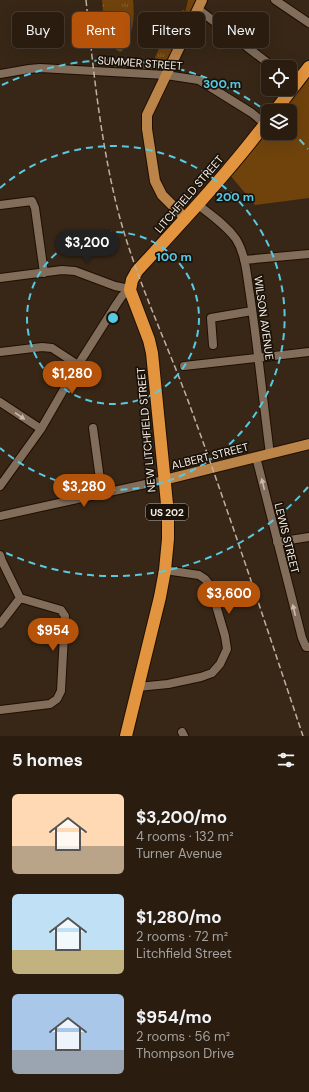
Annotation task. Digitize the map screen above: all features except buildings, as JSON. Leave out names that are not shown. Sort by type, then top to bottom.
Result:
[{"type":"highway","points":[[297,78],[309,66]]},
{"type":"highway","name":"LITCHFIELD STREET","points":[[130,289],[131,281],[137,271],[186,218],[247,148],[261,129]]},
{"type":"highway","name":"NEW LITCHFIELD STREET","points":[[126,736],[160,597],[165,570],[168,539],[168,514],[152,353],[149,340],[130,289]]},
{"type":"main road","points":[[186,218],[162,195],[155,181],[147,130],[147,115],[200,4]]},
{"type":"main road","name":"ALBERT STREET","points":[[164,480],[309,444]]},
{"type":"street","points":[[275,0],[309,23]]},
{"type":"street","points":[[200,4],[265,60]]},
{"type":"street","name":"SUMMER STREET","points":[[0,74],[40,68],[166,75],[199,80],[261,119]]},
{"type":"street","points":[[0,205],[32,201],[35,208],[44,273]]},
{"type":"street","name":"WILSON AVENUE","points":[[197,204],[220,222],[236,239],[241,249],[252,311],[270,454]]},
{"type":"street","points":[[244,260],[309,254]]},
{"type":"street","points":[[0,278],[62,270],[76,271],[115,286],[130,289]]},
{"type":"street","name":"LITCHFIELD STREET","points":[[0,486],[40,429],[78,364],[118,301],[130,289]]},
{"type":"street","points":[[213,345],[210,318],[252,311]]},
{"type":"street","points":[[0,352],[42,347],[52,348],[78,364]]},
{"type":"street","points":[[184,366],[309,352]]},
{"type":"street","points":[[0,402],[40,429]]},
{"type":"street","points":[[93,428],[102,494]]},
{"type":"street","name":"LEWIS STREET","points":[[256,457],[302,638],[308,647]]},
{"type":"street","name":"ALBERT STREET","points":[[0,516],[164,480]]},
{"type":"street","points":[[277,542],[309,537]]},
{"type":"street","points":[[0,555],[20,598],[61,610],[65,616],[61,691],[57,698],[50,704],[0,710]]},
{"type":"street","points":[[138,687],[168,684],[201,677],[212,673],[220,664],[227,649],[226,636],[210,585],[199,575],[165,570]]},
{"type":"street","points":[[0,624],[20,598]]},
{"type":"green space","points":[[102,0],[133,0],[134,14],[130,36],[130,12],[103,12]]},
{"type":"green space","points":[[188,0],[196,0],[190,12],[185,12]]},
{"type":"green space","points":[[114,48],[124,48],[120,52]]},
{"type":"green space","points":[[159,48],[173,48],[162,70],[141,69],[141,65],[149,68]]},
{"type":"green space","points":[[105,61],[110,61],[111,65],[132,65],[132,67],[104,66]]},
{"type":"green space","points":[[309,75],[309,198],[255,205],[230,175],[261,137],[261,140],[297,140],[297,104],[286,104],[293,96],[297,96],[297,90]]},
{"type":"railway","points":[[86,0],[101,127],[110,178],[123,229],[140,280],[205,447],[303,736]]}]
